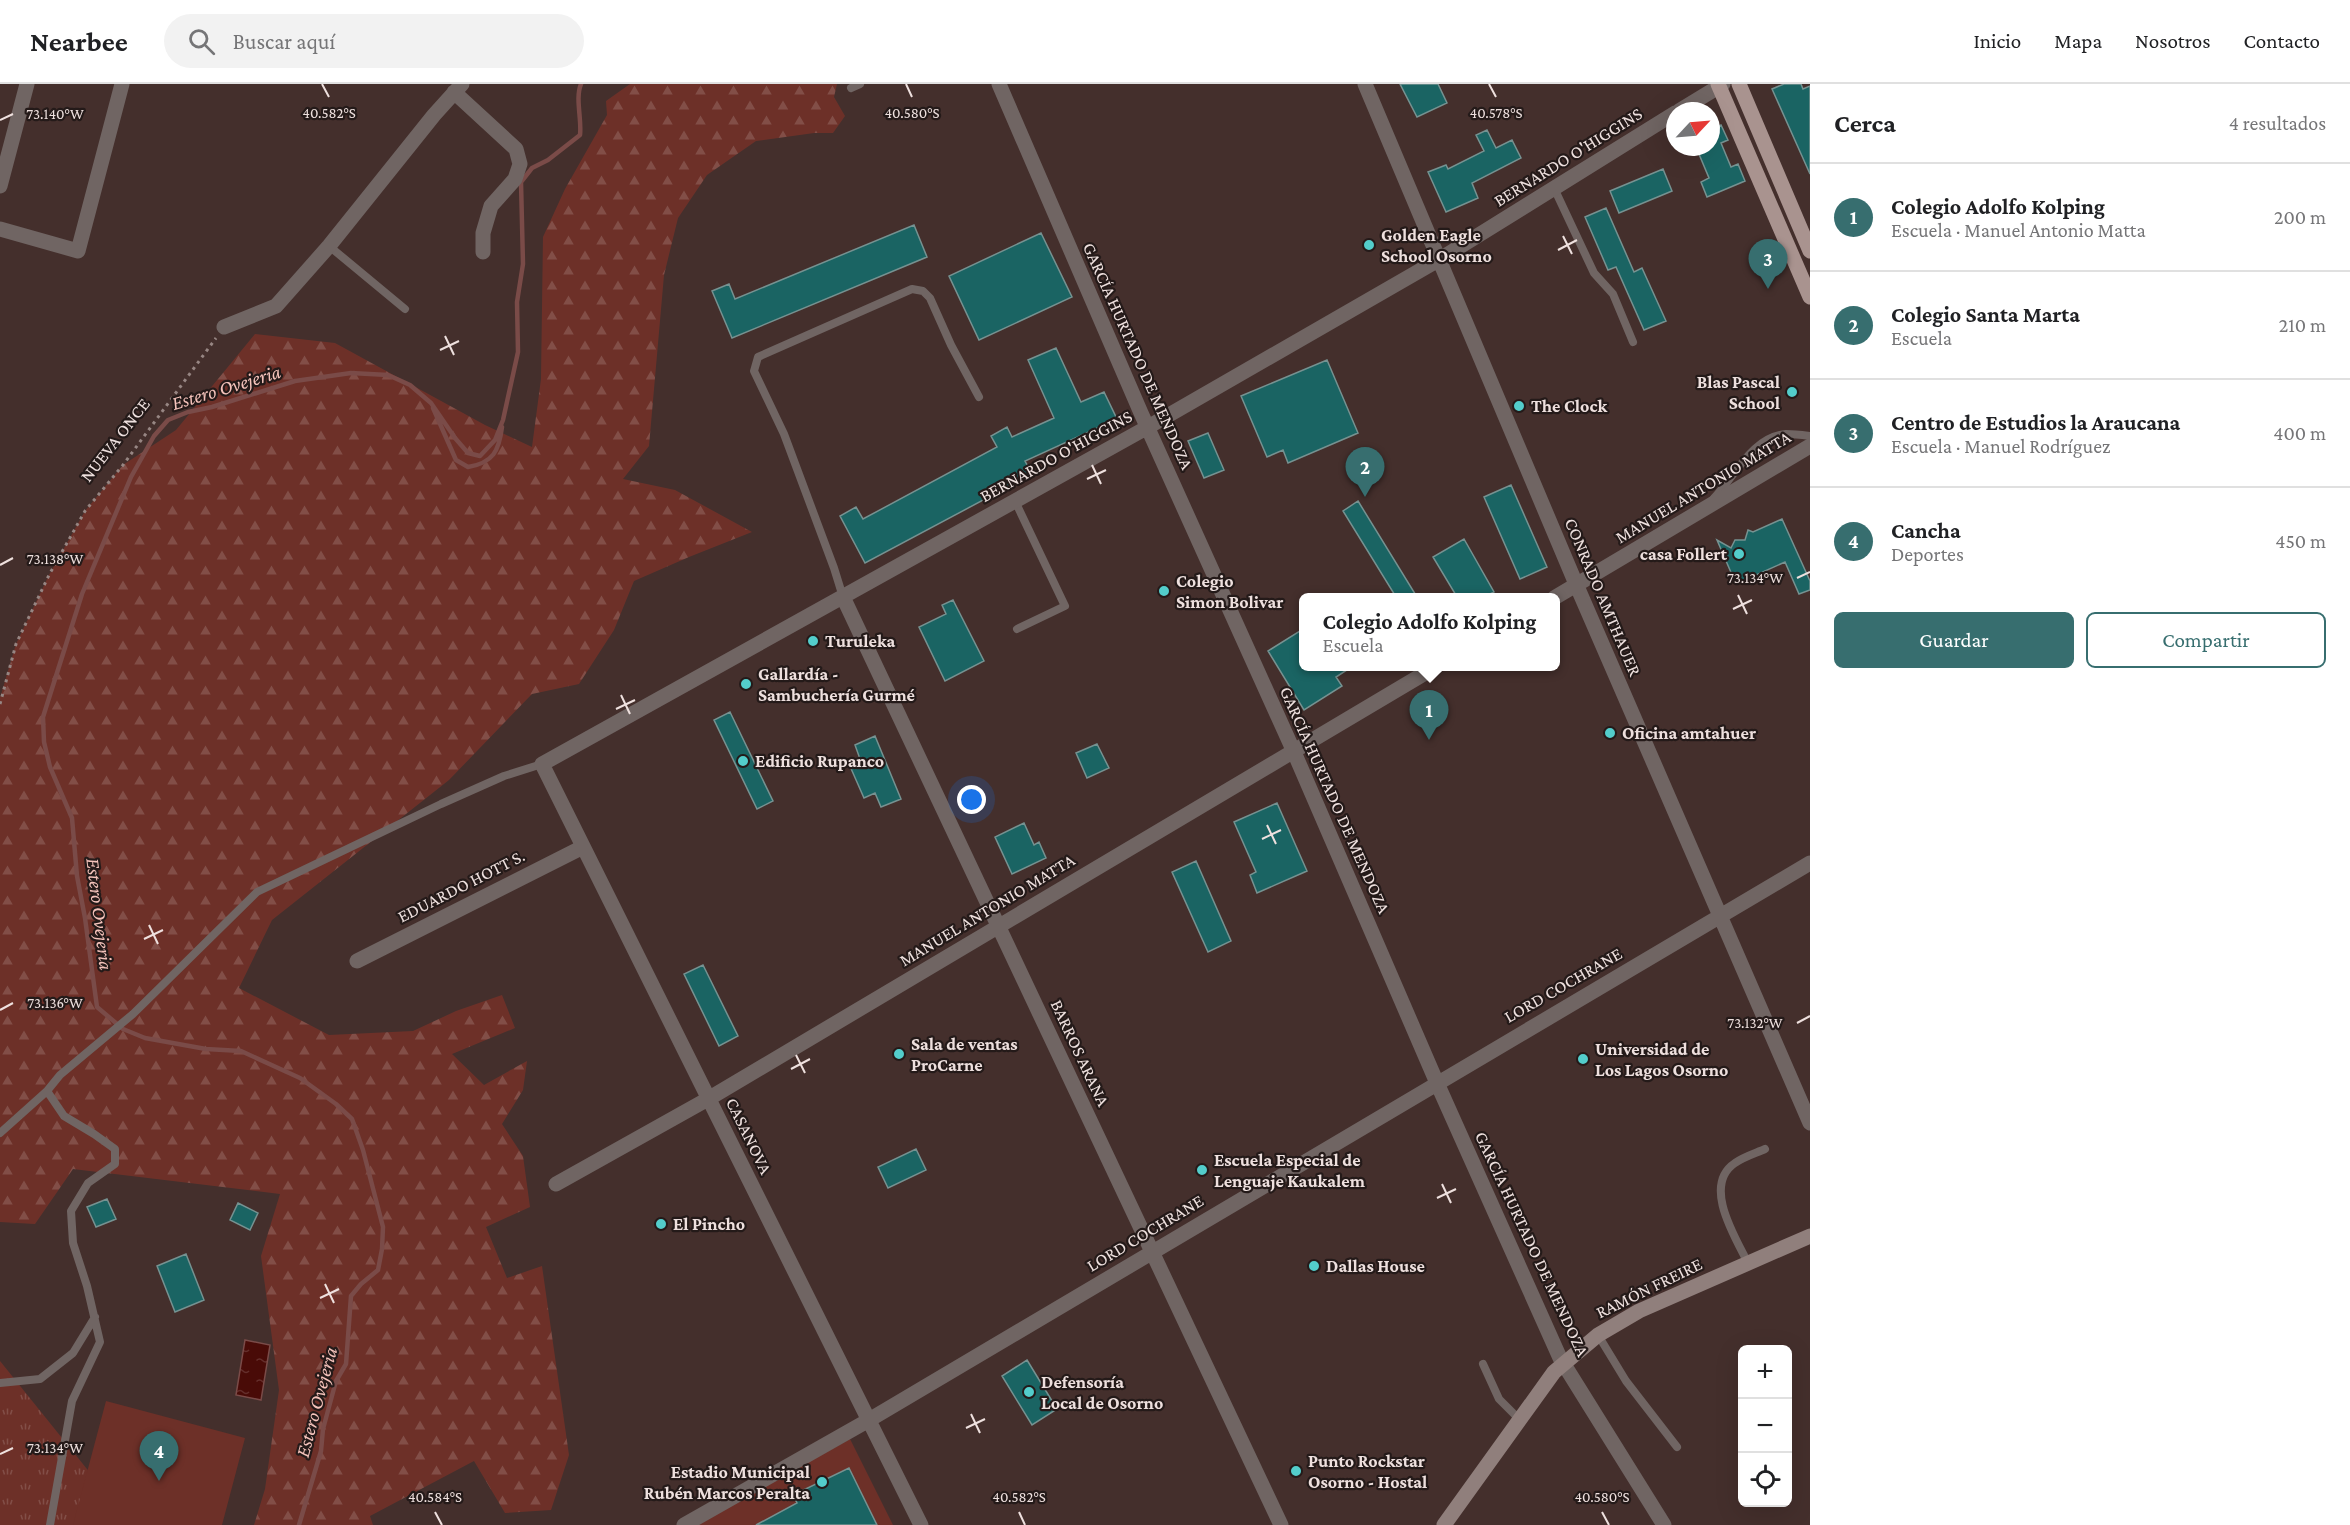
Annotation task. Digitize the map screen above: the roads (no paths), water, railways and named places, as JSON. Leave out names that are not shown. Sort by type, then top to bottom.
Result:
[{"type":"main road","points":[[1739,84],[1810,251]]},
{"type":"main road","points":[[1720,85],[1810,297]]},
{"type":"main road","name":"RAMÓN FREIRE","points":[[1444,1525],[1554,1372],[1598,1335],[1639,1311],[1810,1236]]},
{"type":"street","points":[[0,186],[27,84]]},
{"type":"street","points":[[0,229],[78,251],[122,84]]},
{"type":"street","name":"GARCÍA HURTADO DE MENDOZA","points":[[988,84],[1004,87],[1148,427],[1294,752],[1437,1083],[1563,1364],[1664,1525]]},
{"type":"street","name":"CONRADO AMTHAUER","points":[[1365,84],[1576,584],[1810,1123]]},
{"type":"street","name":"BERNARDO O'HIGGINS","points":[[1693,102],[1720,85]]},
{"type":"street","points":[[224,327],[276,306],[329,246],[380,179],[458,88],[516,149],[520,164],[515,179],[491,206],[483,233],[483,252]]},
{"type":"street","name":"BERNARDO O'HIGGINS","points":[[542,764],[1148,427],[1440,259],[1666,119]]},
{"type":"street","name":"MANUEL ANTONIO MATTA","points":[[1560,593],[1810,446]]},
{"type":"street","name":"BARROS ARANA","points":[[843,597],[1281,1525]]},
{"type":"street","name":"MANUEL ANTONIO MATTA","points":[[556,1184],[708,1099],[1429,671]]},
{"type":"street","name":"CASANOVA","points":[[542,764],[921,1525]]},
{"type":"street","name":"EDUARDO HOTT S.","points":[[357,961],[583,847]]},
{"type":"street","name":"LORD COCHRANE","points":[[684,1525],[868,1420],[1810,863]]},
{"type":"lane","points":[[851,88],[860,84]]},
{"type":"lane","points":[[1554,188],[1594,273],[1613,294],[1633,342]]},
{"type":"lane","points":[[329,246],[405,309]]},
{"type":"lane","points":[[843,597],[784,434],[754,371],[758,357],[912,289],[918,289],[930,297],[951,345],[979,397]]},
{"type":"lane","points":[[1700,511],[1759,446],[1785,434],[1810,436]]},
{"type":"lane","points":[[1015,501],[1065,606],[1017,629]]},
{"type":"lane","points":[[0,1133],[60,1075],[133,1014],[256,892],[441,804],[504,776],[542,764]]},
{"type":"lane","points":[[46,1091],[64,1116],[115,1149],[115,1164],[88,1183],[71,1211],[73,1243],[100,1342],[72,1401],[50,1525]]},
{"type":"lane","points":[[1748,1263],[1724,1214],[1722,1181],[1734,1163],[1765,1149]]},
{"type":"lane","points":[[0,1383],[40,1379],[73,1353],[95,1317]]},
{"type":"lane","points":[[1598,1335],[1626,1380],[1677,1447]]},
{"type":"lane","points":[[1483,1364],[1499,1399],[1520,1420]]},
{"type":"water","points":[[245,1340],[270,1345],[261,1400],[236,1395]]},
{"type":"waterway","name":"Estero Ovejeria","points":[[299,1525],[321,1451],[323,1429],[336,1381],[346,1364],[351,1296],[378,1270],[382,1249],[383,1227],[363,1150],[352,1119],[336,1104],[300,1078],[241,1051],[206,1049],[145,1038],[123,1029],[97,1007],[77,876],[72,818],[50,767],[44,742],[43,717],[82,594],[131,477],[154,436],[168,420],[295,381],[351,373],[388,375],[410,385],[431,403],[468,453],[480,456],[495,440],[503,420],[518,352],[517,302],[523,264],[521,182],[532,168],[548,160],[580,135],[579,90],[581,84]]},
{"type":"waterway","name":"Estero Ovejeria","points":[[433,408],[456,460],[468,467],[477,465],[493,455],[499,443],[502,427]]},
{"type":"place","name":"Golden Eagle School Osorno","points":[[1369,245]]},
{"type":"place","name":"Centro de Estudios la Araucana","points":[[1768,289]]},
{"type":"place","name":"Blas Pascal School","points":[[1792,392]]},
{"type":"place","name":"The Clock","points":[[1519,406]]},
{"type":"place","name":"Colegio Santa Marta","points":[[1365,497]]},
{"type":"place","name":"casa Follert","points":[[1739,554]]},
{"type":"place","name":"Colegio Simon Bolivar","points":[[1164,591]]},
{"type":"place","name":"Turuleka","points":[[813,641]]},
{"type":"place","name":"Gallardía - Sambuchería Gurmé","points":[[746,684]]},
{"type":"place","name":"Oficina amtahuer","points":[[1610,733]]},
{"type":"place","name":"Colegio Adolfo Kolping","points":[[1429,740]]},
{"type":"place","name":"Edificio Rupanco","points":[[743,761]]},
{"type":"place","name":"Sala de ventas ProCarne","points":[[899,1054]]},
{"type":"place","name":"Universidad de Los Lagos Osorno","points":[[1583,1059]]},
{"type":"place","name":"Escuela Especial de Lenguaje Kaukalem","points":[[1202,1170]]},
{"type":"place","name":"El Pincho","points":[[661,1224]]},
{"type":"place","name":"Dallas House","points":[[1314,1266]]},
{"type":"place","name":"Defensoría Local de Osorno","points":[[1029,1392]]},
{"type":"place","name":"Punto Rockstar Osorno - Hostal","points":[[1296,1471]]},
{"type":"place","name":"Cancha","points":[[159,1481]]},
{"type":"place","name":"Estadio Municipal Rubén Marcos Peralta","points":[[822,1482]]}]
